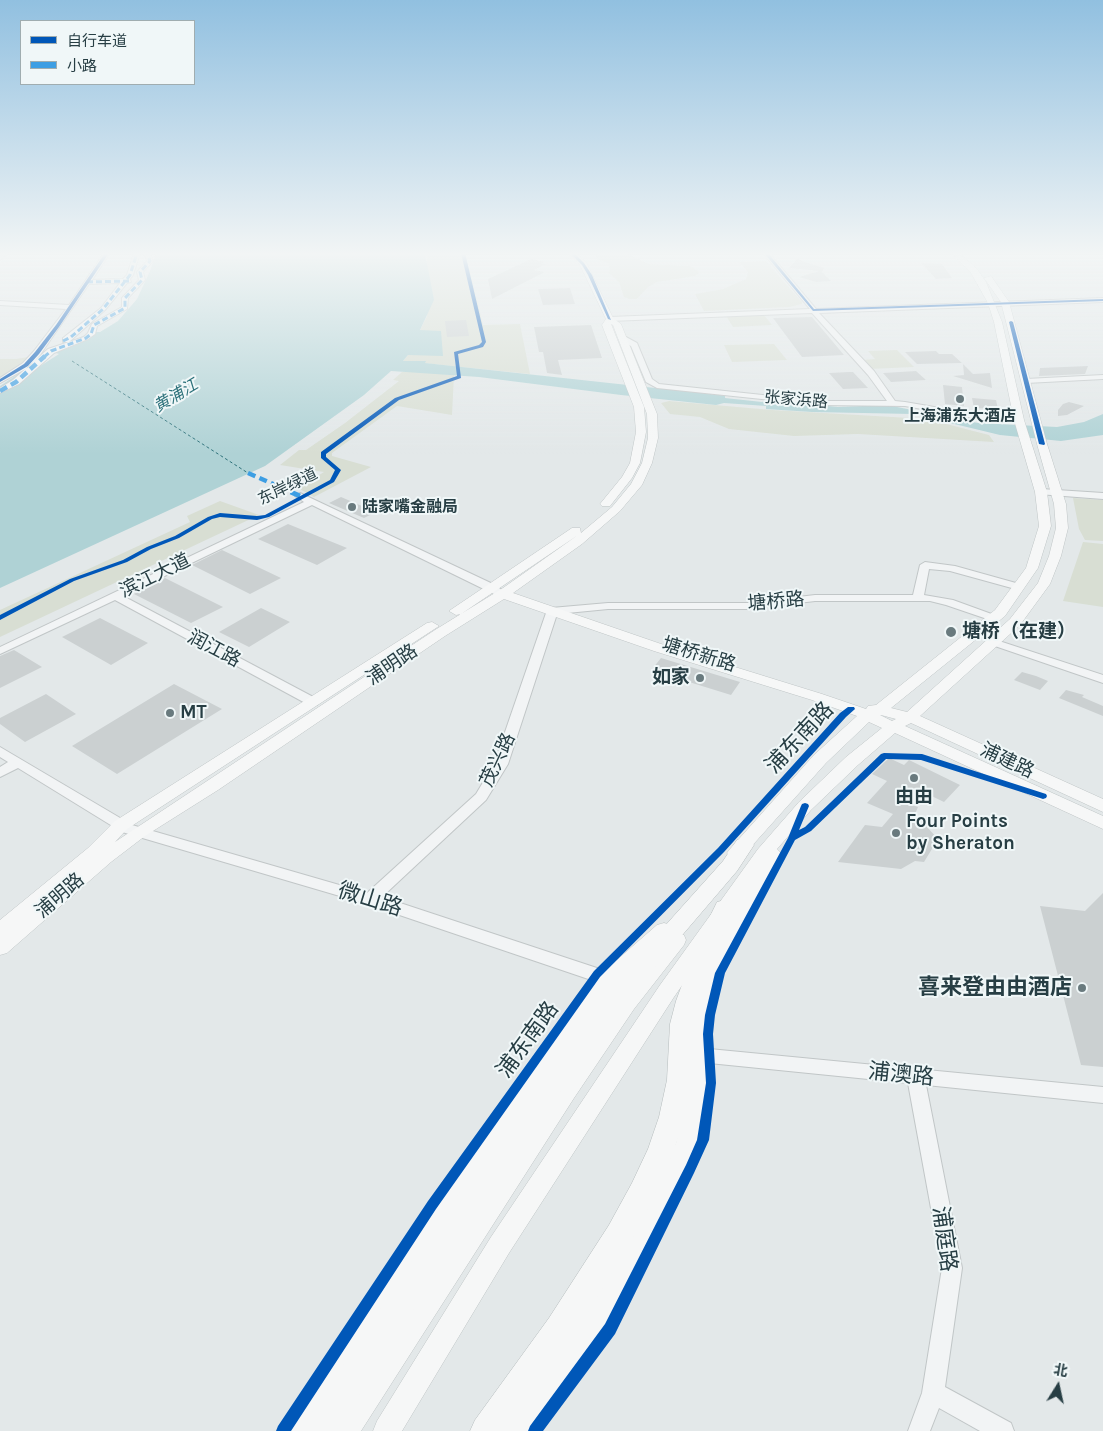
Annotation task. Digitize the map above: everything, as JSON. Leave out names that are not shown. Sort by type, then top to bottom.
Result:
[{"type":"highway","points":[[486,1431],[560,1328],[620,1235],[661,1150],[672,1117],[679,1080],[682,1024],[688,1001],[704,954],[725,908]]},
{"type":"highway","points":[[318,1431],[422,1271],[611,990]]},
{"type":"main road","name":"浦明路","points":[[0,948],[105,858],[129,829],[212,786],[500,591],[578,541],[616,509],[636,484],[647,463],[653,438],[652,414],[644,408],[626,378],[606,325],[609,320]]},
{"type":"main road","name":"浦明路","points":[[0,931],[94,852],[313,702],[469,603],[500,591],[583,527],[611,499],[627,478],[638,454],[644,408],[639,379],[617,324],[611,320]]},
{"type":"main road","name":"浦东南路","points":[[298,1431],[443,1207],[611,990],[820,759],[873,713],[1000,613],[1032,568],[1045,526],[1041,492],[1019,420],[997,320]]},
{"type":"main road","points":[[386,1431],[500,1245],[574,1135],[662,998],[764,853],[805,806],[832,780],[894,726],[910,717],[1016,622],[1044,584],[1055,556],[1062,528],[1057,493],[1036,422],[1010,320]]},
{"type":"main road","name":"塘桥新路","points":[[500,591],[553,611],[818,697],[873,713],[910,717]]},
{"type":"main road","name":"塘桥新路","points":[[873,713],[894,726]]},
{"type":"main road","name":"浦建路","points":[[910,717],[1103,806]]},
{"type":"main road","name":"浦建路","points":[[894,726],[1103,823]]},
{"type":"main road","points":[[516,1431],[584,1338],[656,1213],[687,1143],[692,1127],[698,1089],[699,1055],[697,1028],[703,996],[712,969],[784,830]]},
{"type":"main road","name":"浦东南路","points":[[345,1431],[566,1091],[627,1003],[734,868],[744,845]]},
{"type":"street","points":[[0,381],[26,365],[46,343],[62,320]]},
{"type":"street","points":[[46,343],[60,342],[71,337],[91,320]]},
{"type":"street","points":[[0,391],[16,382],[51,351],[86,338],[91,334],[94,325],[104,320]]},
{"type":"street","points":[[822,320],[871,373],[891,402]]},
{"type":"street","name":"张家浜路","points":[[623,339],[634,345],[649,380],[657,386],[819,403],[891,402],[995,420]]},
{"type":"street","points":[[1026,380],[1103,377]]},
{"type":"street","points":[[1041,492],[1103,496]]},
{"type":"street","name":"塘桥新路","points":[[300,496],[500,591]]},
{"type":"street","name":"滨江大道","points":[[0,651],[311,502]]},
{"type":"street","points":[[918,598],[925,565],[951,568],[1019,587]]},
{"type":"street","name":"润江路","points":[[115,596],[313,702]]},
{"type":"street","name":"塘桥路","points":[[553,611],[617,606],[748,606],[815,598],[930,598],[949,602],[994,618]]},
{"type":"street","name":"茂兴路","points":[[370,899],[481,797],[501,764],[553,611]]},
{"type":"street","points":[[993,642],[1103,679]]},
{"type":"street","name":"微山路","points":[[0,751],[129,829],[370,899],[611,990]]},
{"type":"street","points":[[0,773],[18,762]]},
{"type":"street","name":"浦澳路","points":[[699,1055],[1103,1095]]},
{"type":"street","name":"浦庭路","points":[[915,1076],[952,1268],[933,1393],[919,1431]]},
{"type":"street","points":[[933,1393],[1003,1431]]},
{"type":"shaded area","points":[[425,320],[482,320],[483,325],[520,324],[530,374],[403,361],[408,355],[443,355],[420,330]]},
{"type":"shaded area","points":[[728,320],[768,320],[772,325],[733,327]]},
{"type":"shaded area","points":[[774,344],[787,360],[732,362],[724,345]]},
{"type":"shaded area","points":[[897,350],[914,367],[870,369],[862,360],[875,359],[868,351]]},
{"type":"shaded area","points":[[41,355],[27,367],[0,384],[0,359],[16,359]]},
{"type":"shaded area","points":[[402,372],[454,375],[452,415],[397,406],[332,453],[332,456],[371,467],[314,497],[298,488],[324,472],[280,465],[299,450],[306,450],[345,423],[399,381],[393,380]]},
{"type":"shaded area","points":[[669,401],[772,410],[927,419],[989,435],[994,442],[858,434],[794,436],[729,429],[700,417],[670,414],[661,403]]},
{"type":"shaded area","points":[[1073,498],[1103,500],[1103,541],[1085,540],[1079,529]]},
{"type":"shaded area","points":[[220,501],[259,515],[0,637],[0,610],[190,522],[187,516]]},
{"type":"shaded area","points":[[1083,542],[1103,544],[1103,607],[1063,601]]},
{"type":"water","name":"黄浦江","points":[[425,320],[420,330],[441,331],[443,356],[408,355],[403,361],[426,361],[425,363],[720,395],[725,396],[725,398],[762,402],[767,400],[838,407],[887,405],[978,423],[1057,427],[1084,422],[1103,414],[1103,435],[1061,441],[1000,435],[913,414],[812,412],[766,409],[766,406],[724,403],[716,405],[479,377],[391,371],[364,395],[265,466],[0,588],[0,386],[18,374],[34,370],[59,354],[56,353],[71,342],[91,332],[100,332],[118,321]]},
{"type":"building","points":[[466,320],[469,336],[447,337],[445,321]]},
{"type":"building","points":[[774,320],[814,320],[844,355],[802,357]]},
{"type":"building","points":[[591,325],[602,358],[558,360],[562,375],[547,373],[543,352],[539,352],[534,327]]},
{"type":"building","points":[[936,351],[939,354],[952,354],[962,363],[917,364],[905,352]]},
{"type":"building","points":[[963,364],[973,374],[990,373],[992,388],[953,376],[964,375]]},
{"type":"building","points":[[1088,366],[1085,374],[1039,376],[1040,368]]},
{"type":"building","points":[[916,371],[926,380],[891,382],[883,373]]},
{"type":"building","points":[[853,372],[868,388],[843,389],[829,373]]},
{"type":"building","points":[[943,385],[962,387],[964,406],[945,404]]},
{"type":"building","points":[[972,398],[996,400],[998,409],[974,408]]},
{"type":"building","points":[[1069,402],[1084,406],[1067,415],[1058,416],[1058,410],[1063,404]]},
{"type":"building","name":"陆家嘴金融局","points":[[341,497],[376,512],[364,518],[329,503]]},
{"type":"building","points":[[288,524],[347,548],[317,565],[258,539]]},
{"type":"building","points":[[222,550],[281,578],[250,594],[192,565]]},
{"type":"building","points":[[165,578],[223,607],[191,623],[134,594]]},
{"type":"building","points":[[261,608],[290,622],[249,647],[219,632]]},
{"type":"building","points":[[100,618],[148,643],[111,665],[62,637]]},
{"type":"building","points":[[14,650],[42,667],[0,688],[0,656]]},
{"type":"building","name":"如家","points":[[661,658],[740,682],[731,695],[660,673],[662,671],[653,668]]},
{"type":"building","points":[[1022,672],[1048,681],[1040,690],[1014,680]]},
{"type":"building","points":[[174,684],[222,709],[117,774],[72,746]]},
{"type":"building","points":[[1066,690],[1084,695],[1082,697],[1103,706],[1103,716],[1059,698]]},
{"type":"building","points":[[46,694],[76,714],[25,742],[0,724],[0,718]]},
{"type":"building","name":"Four Points by Sheraton","points":[[889,758],[904,765],[909,760],[960,785],[944,802],[915,788],[900,801],[918,807],[915,814],[938,839],[924,862],[915,861],[901,869],[838,862],[865,825],[882,827],[893,814],[867,803],[887,781],[872,774]]},
{"type":"building","name":"喜来登由由酒店","points":[[1103,893],[1103,1067],[1081,1065],[1040,906],[1085,911]]},
{"type":"ferry route","points":[[72,361],[248,473]]},
{"type":"marked path","points":[[63,341],[71,337],[91,320]]},
{"type":"marked path","points":[[0,391],[16,382],[51,351],[86,338],[91,334],[94,325],[104,320]]},
{"type":"marked path","points":[[248,473],[300,496]]},
{"type":"cycle path","points":[[0,381],[26,365],[62,320]]},
{"type":"cycle path","name":"东岸绿道","points":[[0,618],[72,580],[125,561],[149,548],[177,537],[210,518],[220,515],[257,518],[267,516],[332,481],[338,470],[323,457],[323,453],[397,399],[459,377],[456,353],[481,346],[484,342],[479,320]]},
{"type":"cycle path","points":[[1011,322],[1042,444]]},
{"type":"cycle path","points":[[283,1431],[432,1205],[597,974],[721,850],[843,715],[851,709]]},
{"type":"cycle path","points":[[792,838],[808,829],[884,756],[922,757],[1043,796]]},
{"type":"cycle path","points":[[535,1431],[610,1329],[703,1140],[711,1083],[708,1034],[710,1015],[720,973],[792,838],[805,806]]},
{"type":"place","name":"上海浦东大酒店","points":[[960,399]]},
{"type":"place","name":"陆家嘴金融局","points":[[352,507]]},
{"type":"place","name":"塘桥（在建）","points":[[951,632]]},
{"type":"place","name":"如家","points":[[700,678]]},
{"type":"place","name":"MT","points":[[170,713]]},
{"type":"place","name":"由由","points":[[914,778]]},
{"type":"place","name":"Four Points by Sheraton","points":[[896,833]]},
{"type":"place","name":"喜来登由由酒店","points":[[1082,988]]}]
